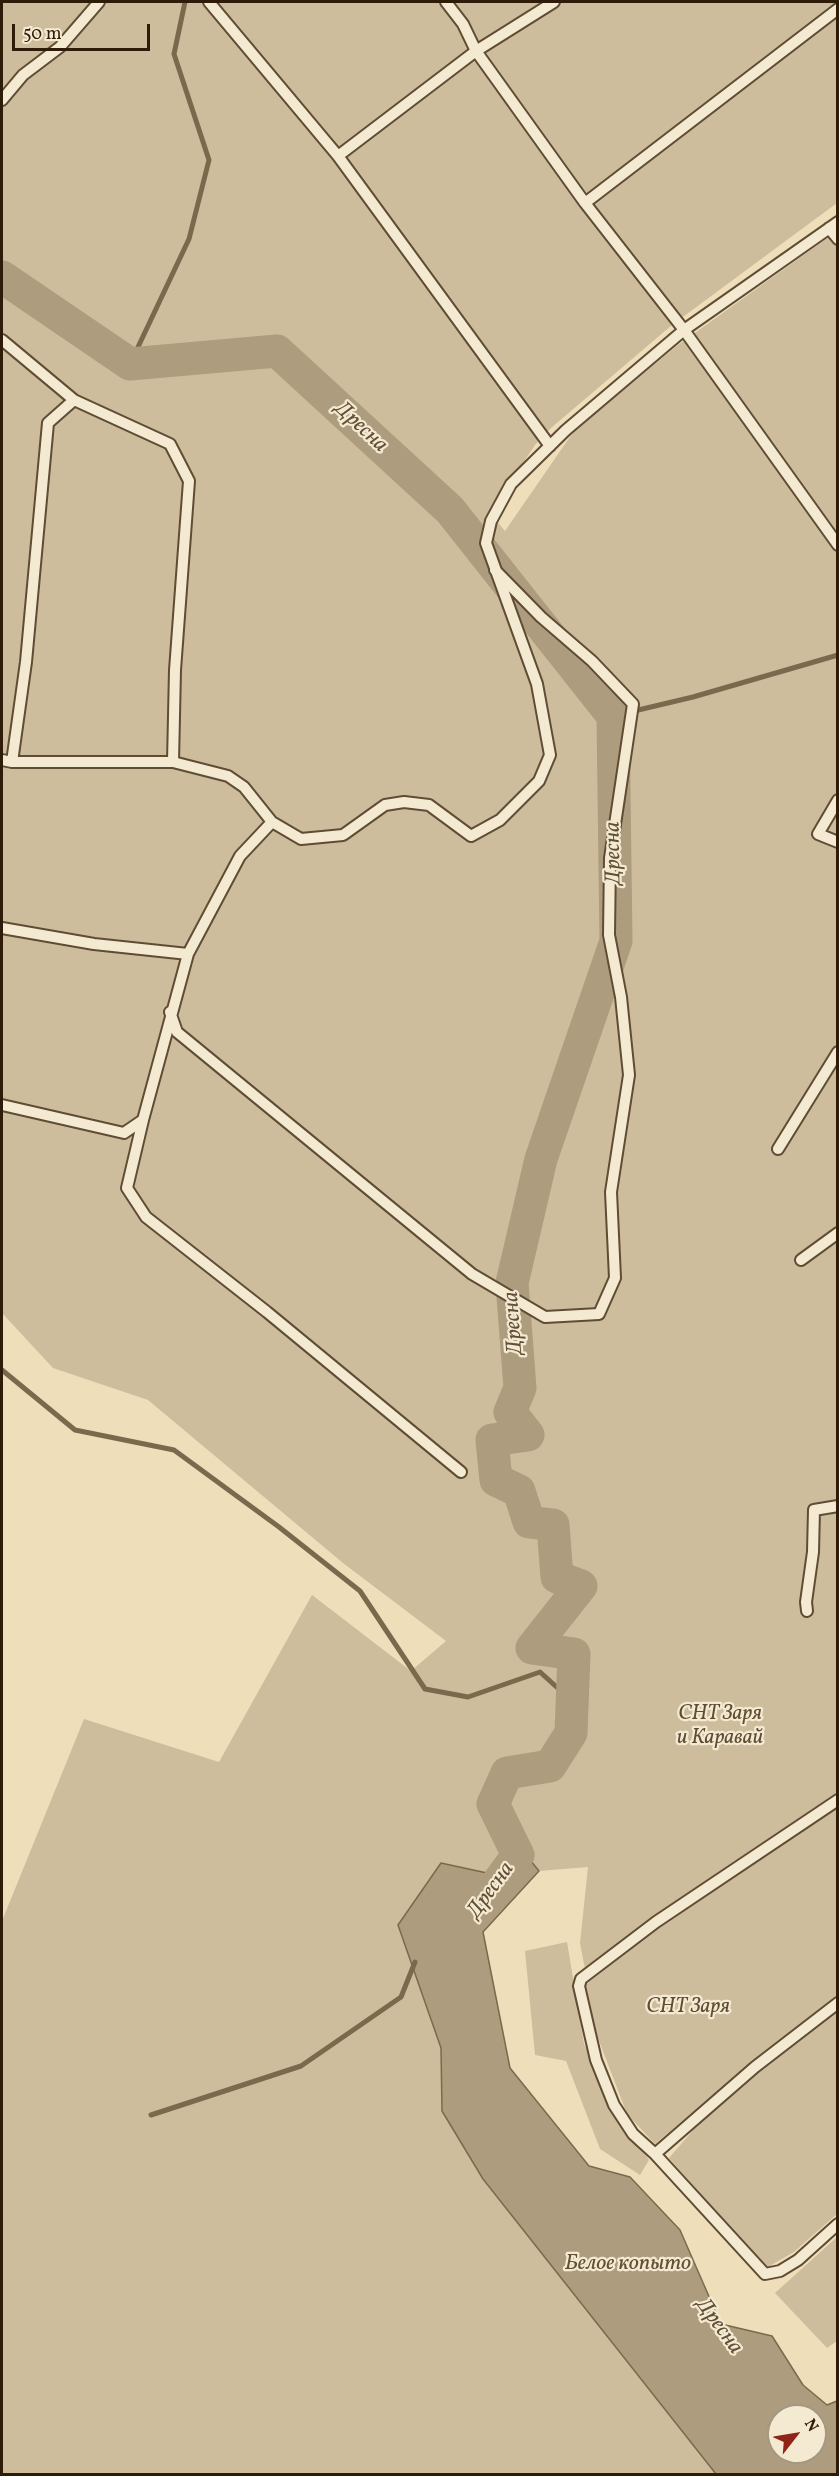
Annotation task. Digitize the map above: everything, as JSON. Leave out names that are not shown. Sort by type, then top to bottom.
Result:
[{"type":"lane","points":[[2,100],[23,75],[60,47],[99,2]]},
{"type":"lane","points":[[209,2],[338,156],[550,446]]},
{"type":"lane","points":[[446,2],[463,24],[476,51],[585,203],[684,330],[837,544]]},
{"type":"lane","points":[[338,156],[476,51],[554,2]]},
{"type":"lane","points":[[585,203],[837,9]]},
{"type":"lane","points":[[74,399],[48,423],[26,662],[7,761],[173,762],[228,776],[244,787],[272,822],[301,839],[343,835],[385,805],[404,802],[429,805],[471,836],[500,820],[539,781],[550,755],[546,724],[534,674],[486,543],[491,521],[512,484],[550,446],[684,330],[833,225],[837,239]]},
{"type":"lane","points":[[2,340],[74,399],[170,444],[189,481],[175,670],[173,762]]},
{"type":"lane","points":[[170,1012],[177,1032],[472,1274],[545,1317],[599,1314],[615,1278],[611,1192],[629,1075],[609,935],[610,858],[633,704],[592,661],[541,617],[495,570]]},
{"type":"lane","points":[[837,800],[818,834],[837,842]]},
{"type":"lane","points":[[272,822],[240,856],[188,954],[170,1012],[127,1188],[146,1217],[267,1312],[461,1472]]},
{"type":"lane","points":[[2,928],[94,944],[188,954]]},
{"type":"lane","points":[[778,1149],[837,1052]]},
{"type":"lane","points":[[2,1105],[124,1133],[143,1120]]},
{"type":"lane","points":[[801,1260],[837,1233]]},
{"type":"lane","points":[[807,1611],[806,1602],[813,1552],[814,1510],[837,1506]]},
{"type":"lane","points":[[837,1800],[656,1922],[581,1979],[579,1986],[596,2060],[614,2105],[633,2134],[656,2154],[765,2274],[780,2271],[798,2259],[837,2224]]},
{"type":"lane","points":[[656,2154],[755,2067],[837,2003]]},
{"type":"green space","name":"СНТ Заря и Каравай","points":[[2,2],[837,2],[837,203],[672,325],[551,428],[535,445],[490,513],[505,531],[574,431],[678,345],[837,231],[837,1793],[665,1910],[585,1969],[580,1943],[588,1867],[539,1871],[515,1840],[487,1873],[398,1925],[441,2048],[442,2111],[483,2179],[716,2474],[2,2474],[2,1921],[84,1719],[219,1762],[312,1595],[411,1671],[446,1641],[343,1563],[148,1400],[53,1368],[2,1313]]},
{"type":"green space","name":"СНТ Заря","points":[[837,1805],[837,1998],[750,2064],[655,2144],[627,2114],[598,2038],[585,1985],[641,1941],[797,1828]]},
{"type":"green space","points":[[567,1942],[584,2044],[610,2103],[649,2160],[640,2175],[600,2149],[566,2061],[535,2055],[525,1951]]},
{"type":"green space","name":"СНТ Заря","points":[[837,2010],[837,2214],[794,2252],[766,2268],[669,2158],[707,2114]]},
{"type":"green space","points":[[837,2237],[837,2341],[827,2348],[775,2293]]},
{"type":"water","name":"Белое копыто","points":[[514,1840],[539,1871],[483,1932],[510,2068],[589,2166],[630,2177],[680,2230],[721,2324],[772,2336],[803,2385],[826,2404],[767,2404],[767,2464],[827,2464],[827,2405],[837,2401],[837,2474],[716,2474],[483,2179],[442,2111],[441,2048],[398,1925],[441,1863],[487,1873]]},
{"type":"waterway","points":[[130,364],[189,239],[209,160],[174,54],[185,2]]},
{"type":"waterway","name":"Дресна","points":[[2,277],[130,364],[277,351],[450,510],[613,716],[616,941],[541,1159],[512,1283],[520,1388],[510,1412],[528,1435],[492,1440],[496,1480],[519,1491],[529,1522],[553,1525],[557,1577],[581,1586],[532,1648],[574,1654],[571,1733],[550,1766],[507,1773],[493,1804],[518,1855],[499,1881]]},
{"type":"waterway","points":[[613,716],[693,697],[838,655]]},
{"type":"waterway","points":[[2,1370],[75,1430],[174,1450],[279,1527],[360,1591],[425,1689],[468,1697],[540,1672],[572,1701]]},
{"type":"waterway","points":[[151,2115],[301,2066],[401,1997],[415,1962]]}]
